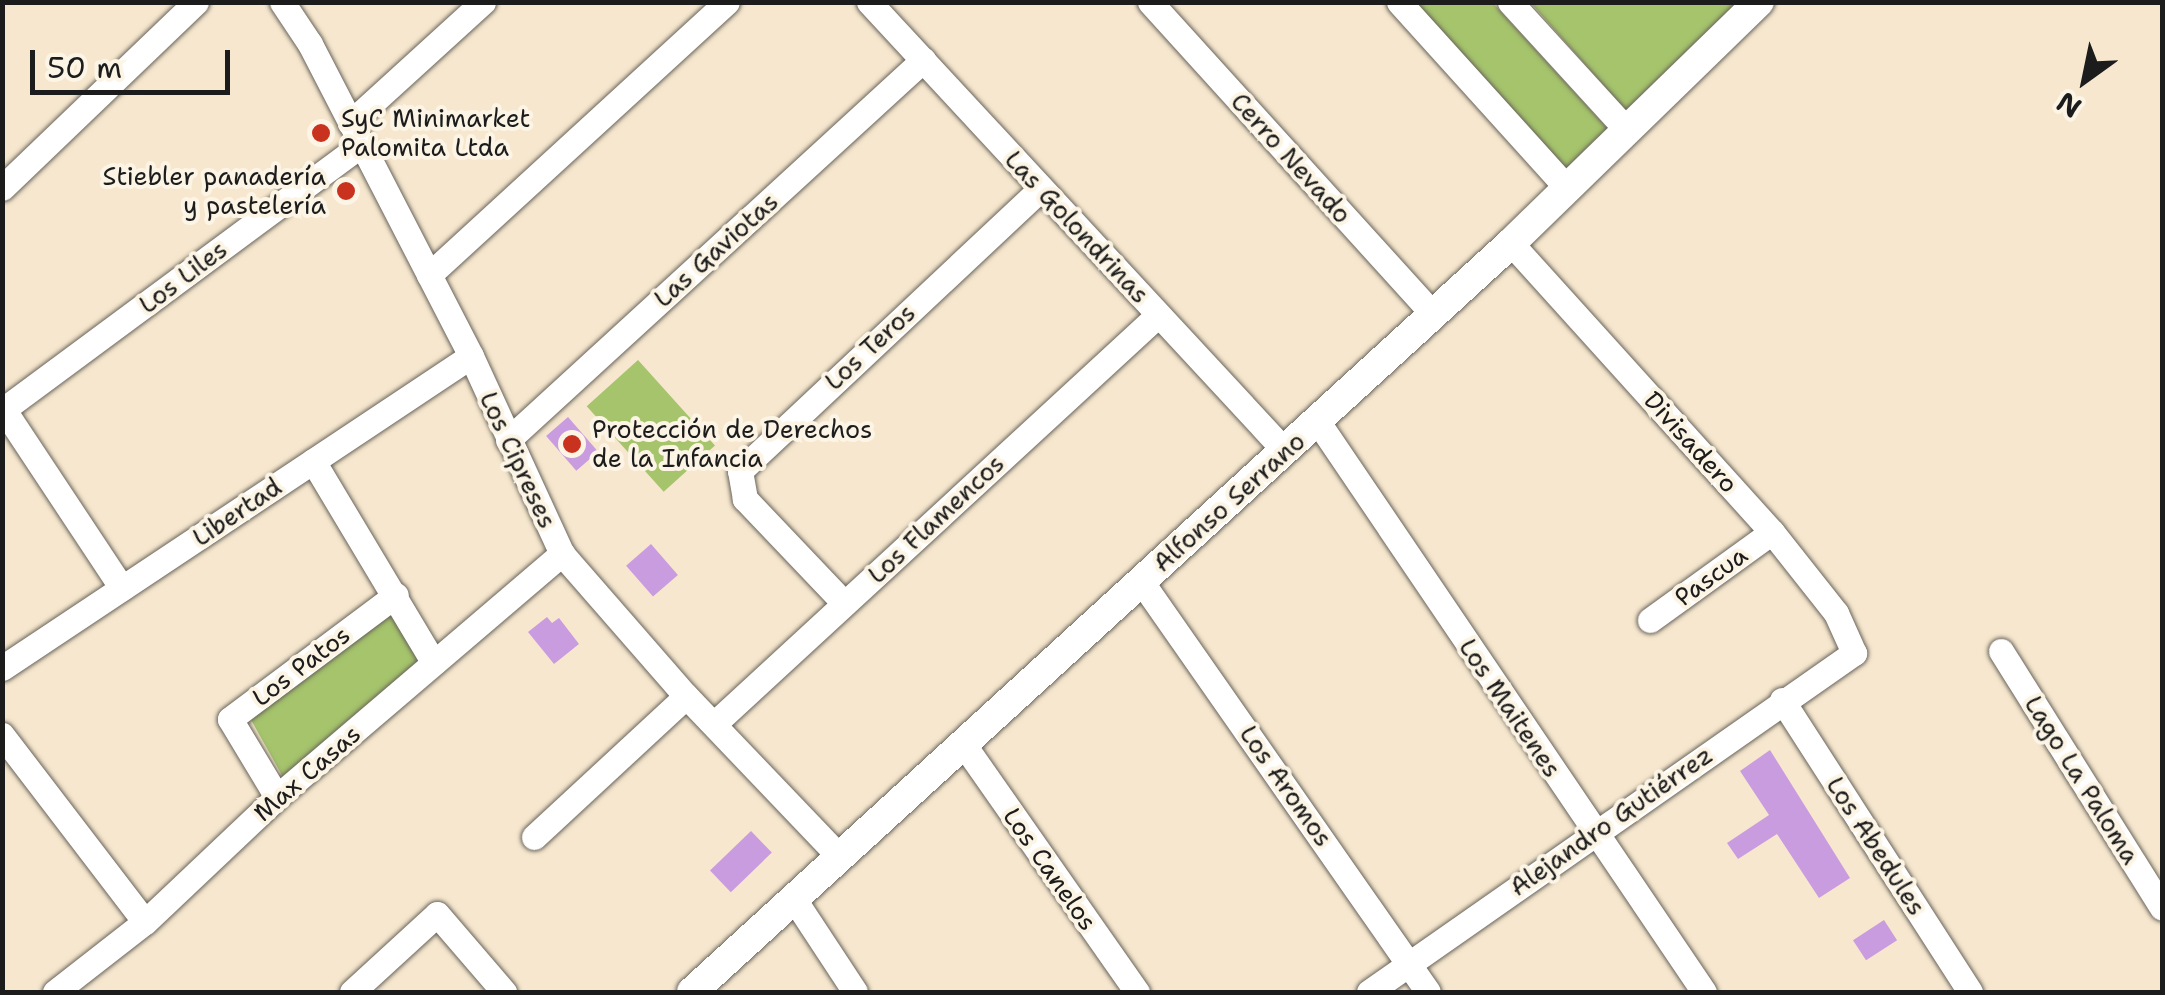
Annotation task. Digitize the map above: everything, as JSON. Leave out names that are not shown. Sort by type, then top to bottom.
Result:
[{"type":"street","points":[[2,188],[196,2]]},
{"type":"street","name":"Los Cipreses","points":[[282,2],[356,133],[471,356],[562,554],[686,696],[840,857]]},
{"type":"street","name":"Los Liles","points":[[3,408],[356,133],[483,2]]},
{"type":"street","points":[[429,275],[727,2]]},
{"type":"street","name":"Las Golondrinas","points":[[869,2],[1285,451]]},
{"type":"street","name":"Cerro Nevado","points":[[1150,2],[1433,314]]},
{"type":"street","points":[[1399,2],[1566,188]]},
{"type":"street","name":"Alfonso Serrano","points":[[692,992],[1511,243],[1759,2]]},
{"type":"street","points":[[1513,4],[1626,128]]},
{"type":"street","name":"Las Gaviotas","points":[[508,440],[923,60]]},
{"type":"street","name":"Los Teros","points":[[844,603],[744,499],[740,471],[1041,188]]},
{"type":"street","name":"Divisadero","points":[[1511,243],[1772,532],[1836,613],[1854,653]]},
{"type":"street","name":"Los Flamencos","points":[[714,724],[1158,314]]},
{"type":"street","name":"Libertad","points":[[2,668],[471,356]]},
{"type":"street","points":[[3,408],[122,588]]},
{"type":"street","name":"Los Maitenes","points":[[1318,422],[1704,992]]},
{"type":"street","points":[[314,461],[434,663]]},
{"type":"street","name":"Pascua","points":[[1650,620],[1772,532]]},
{"type":"street","name":"Max Casas","points":[[55,992],[146,922],[277,797],[562,554]]},
{"type":"street","name":"Los Aromos","points":[[1141,581],[1428,992]]},
{"type":"street","name":"Los Patos","points":[[277,797],[230,719],[396,595]]},
{"type":"street","name":"Lago La Paloma","points":[[2002,651],[2162,898]]},
{"type":"street","name":"Alejandro Gutiérrez","points":[[1368,992],[1854,653]]},
{"type":"street","points":[[534,837],[686,696]]},
{"type":"street","name":"Los Abedules","points":[[1782,700],[1970,992]]},
{"type":"street","points":[[2,735],[146,922]]},
{"type":"street","name":"Los Canelos","points":[[964,745],[1137,992]]},
{"type":"street","points":[[794,898],[854,992]]},
{"type":"street","points":[[352,992],[437,914],[504,992]]},
{"type":"green space","points":[[1530,2],[1742,3],[1628,113]]},
{"type":"green space","points":[[1414,3],[1493,3],[1609,130],[1567,170]]},
{"type":"green space","points":[[638,360],[715,445],[664,492],[587,406]]},
{"type":"green space","points":[[394,613],[419,663],[283,777],[250,718]]},
{"type":"building","name":"Protección de Derechos de la Infancia","points":[[568,417],[598,452],[576,471],[546,436]]},
{"type":"building","points":[[651,544],[678,575],[653,597],[626,566]]},
{"type":"building","points":[[547,617],[552,623],[559,618],[579,644],[554,664],[528,632]]},
{"type":"building","points":[[1770,750],[1850,878],[1819,898],[1777,834],[1738,859],[1727,843],[1769,815],[1740,771]]},
{"type":"building","points":[[751,831],[772,853],[731,892],[710,871]]},
{"type":"building","points":[[1884,920],[1897,940],[1866,960],[1853,940]]},
{"type":"place","name":"SyC Minimarket Palomita Ltda","points":[[321,133]]},
{"type":"place","name":"Stiebler panadería y pastelería","points":[[346,191]]},
{"type":"place","name":"Protección de Derechos de la Infancia","points":[[572,444]]}]
